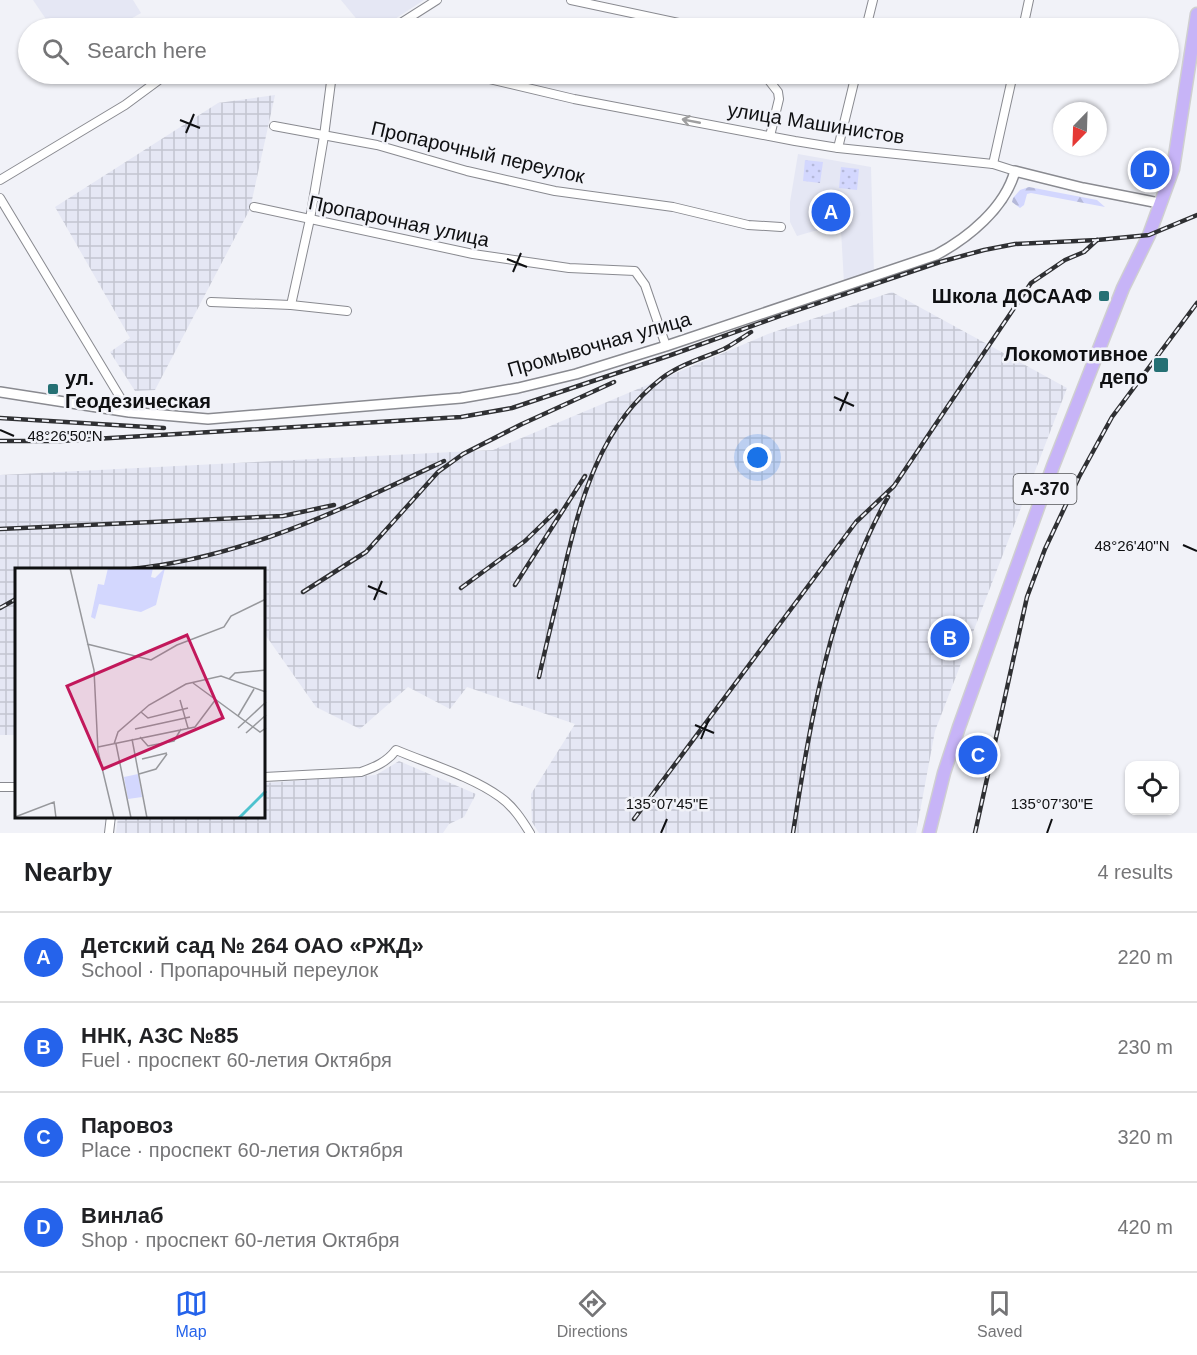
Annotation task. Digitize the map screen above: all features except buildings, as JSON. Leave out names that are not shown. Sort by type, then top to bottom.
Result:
[{"type":"highway","name":"А-370","points":[[929,833],[944,773],[959,727],[1053,466],[1123,288],[1149,235],[1173,169],[1197,14]]},
{"type":"street","points":[[409,18],[437,0]]},
{"type":"street","points":[[571,0],[655,18]]},
{"type":"street","points":[[868,18],[873,0]]},
{"type":"street","points":[[1025,18],[1029,0]]},
{"type":"street","points":[[0,180],[125,105],[153,84]]},
{"type":"street","points":[[291,305],[310,219],[331,84]]},
{"type":"street","name":"улица Машинистов","points":[[510,84],[574,99],[838,148],[993,164],[1083,188],[1159,203]]},
{"type":"street","points":[[770,136],[779,99],[778,92],[772,84]]},
{"type":"street","points":[[838,148],[854,84]]},
{"type":"street","points":[[993,164],[1011,84]]},
{"type":"street","name":"Пропарочный переулок","points":[[274,126],[377,145],[467,171],[555,191],[673,207],[748,225],[781,227]]},
{"type":"street","name":"Промывочная улица","points":[[0,392],[129,412],[208,419],[461,398],[566,376],[666,346],[936,255],[956,244],[995,210],[1011,186],[1015,171]]},
{"type":"street","points":[[0,198],[129,412]]},
{"type":"street","name":"Пропарочная улица","points":[[254,207],[484,256],[569,268],[635,271],[645,285],[666,346]]},
{"type":"street","points":[[211,302],[291,305],[347,311]]},
{"type":"street","points":[[266,777],[361,772],[375,768],[390,758],[396,750],[481,785],[502,798],[519,816],[530,833]]},
{"type":"street","points":[[109,833],[111,818]]},
{"type":"shaded area","points":[[33,0],[133,0],[141,13],[132,18],[45,18]]},
{"type":"shaded area","points":[[341,0],[424,0],[396,18],[356,18]]},
{"type":"shaded area","points":[[275,95],[250,209],[155,390],[135,391],[110,352],[130,338],[55,207],[218,103]]},
{"type":"shaded area","points":[[798,154],[871,167],[874,274],[844,283],[841,230],[814,231],[797,236],[790,222],[790,202]]},
{"type":"shaded area","points":[[892,292],[1067,388],[935,731],[916,833],[539,833],[532,822],[531,794],[575,724],[467,687],[450,709],[408,687],[360,729],[316,707],[266,636],[266,568],[15,568],[15,735],[0,735],[0,475],[493,450],[768,334]]},
{"type":"shaded area","points":[[399,761],[476,794],[464,817],[449,824],[443,833],[116,833],[118,818],[266,818],[266,783],[376,775]]},
{"type":"green space","points":[[805,160],[823,162],[820,183],[803,181]]},
{"type":"green space","points":[[841,167],[859,169],[857,190],[839,188]]},
{"type":"green space","points":[[1029,187],[1097,200],[1105,207],[1031,193],[1027,194],[1024,205],[1020,208],[1012,202],[1013,198],[1020,190]]},
{"type":"railway","points":[[0,441],[61,441],[461,417],[512,408],[940,262],[1015,244],[1149,235],[1197,215]]},
{"type":"railway","points":[[634,819],[856,522],[894,486],[1031,283],[1065,260],[1084,252],[1097,240]]},
{"type":"railway","points":[[975,833],[1027,597],[1045,549],[1079,477],[1112,417],[1197,303]]},
{"type":"railway","points":[[539,677],[578,516],[586,490],[608,441],[623,418],[662,378],[684,365],[724,349],[751,332]]},
{"type":"railway","points":[[303,592],[366,552],[438,472],[463,454],[614,382]]},
{"type":"railway","points":[[0,418],[164,428]]},
{"type":"railway","points":[[139,568],[214,554],[254,542],[331,513],[444,461]]},
{"type":"railway","points":[[515,585],[585,476]]},
{"type":"railway","points":[[793,833],[807,746],[825,660],[851,577],[888,497]]},
{"type":"railway","points":[[0,529],[283,516],[334,505]]},
{"type":"railway","points":[[461,588],[525,541],[556,511]]},
{"type":"railway","points":[[0,608],[15,600]]},
{"type":"place","name":"Винлаб","points":[[1150,170]]},
{"type":"place","name":"Детский сад № 264 ОАО «РЖД»","points":[[831,212]]},
{"type":"place","name":"Школа ДОСААФ","points":[[1104,296]]},
{"type":"place","name":"Локомотивное депо","points":[[1161,365]]},
{"type":"place","name":"ул. Геодезическая","points":[[53,389]]},
{"type":"place","name":"ННК, АЗС №85","points":[[950,638]]},
{"type":"place","name":"Паровоз","points":[[978,755]]}]
